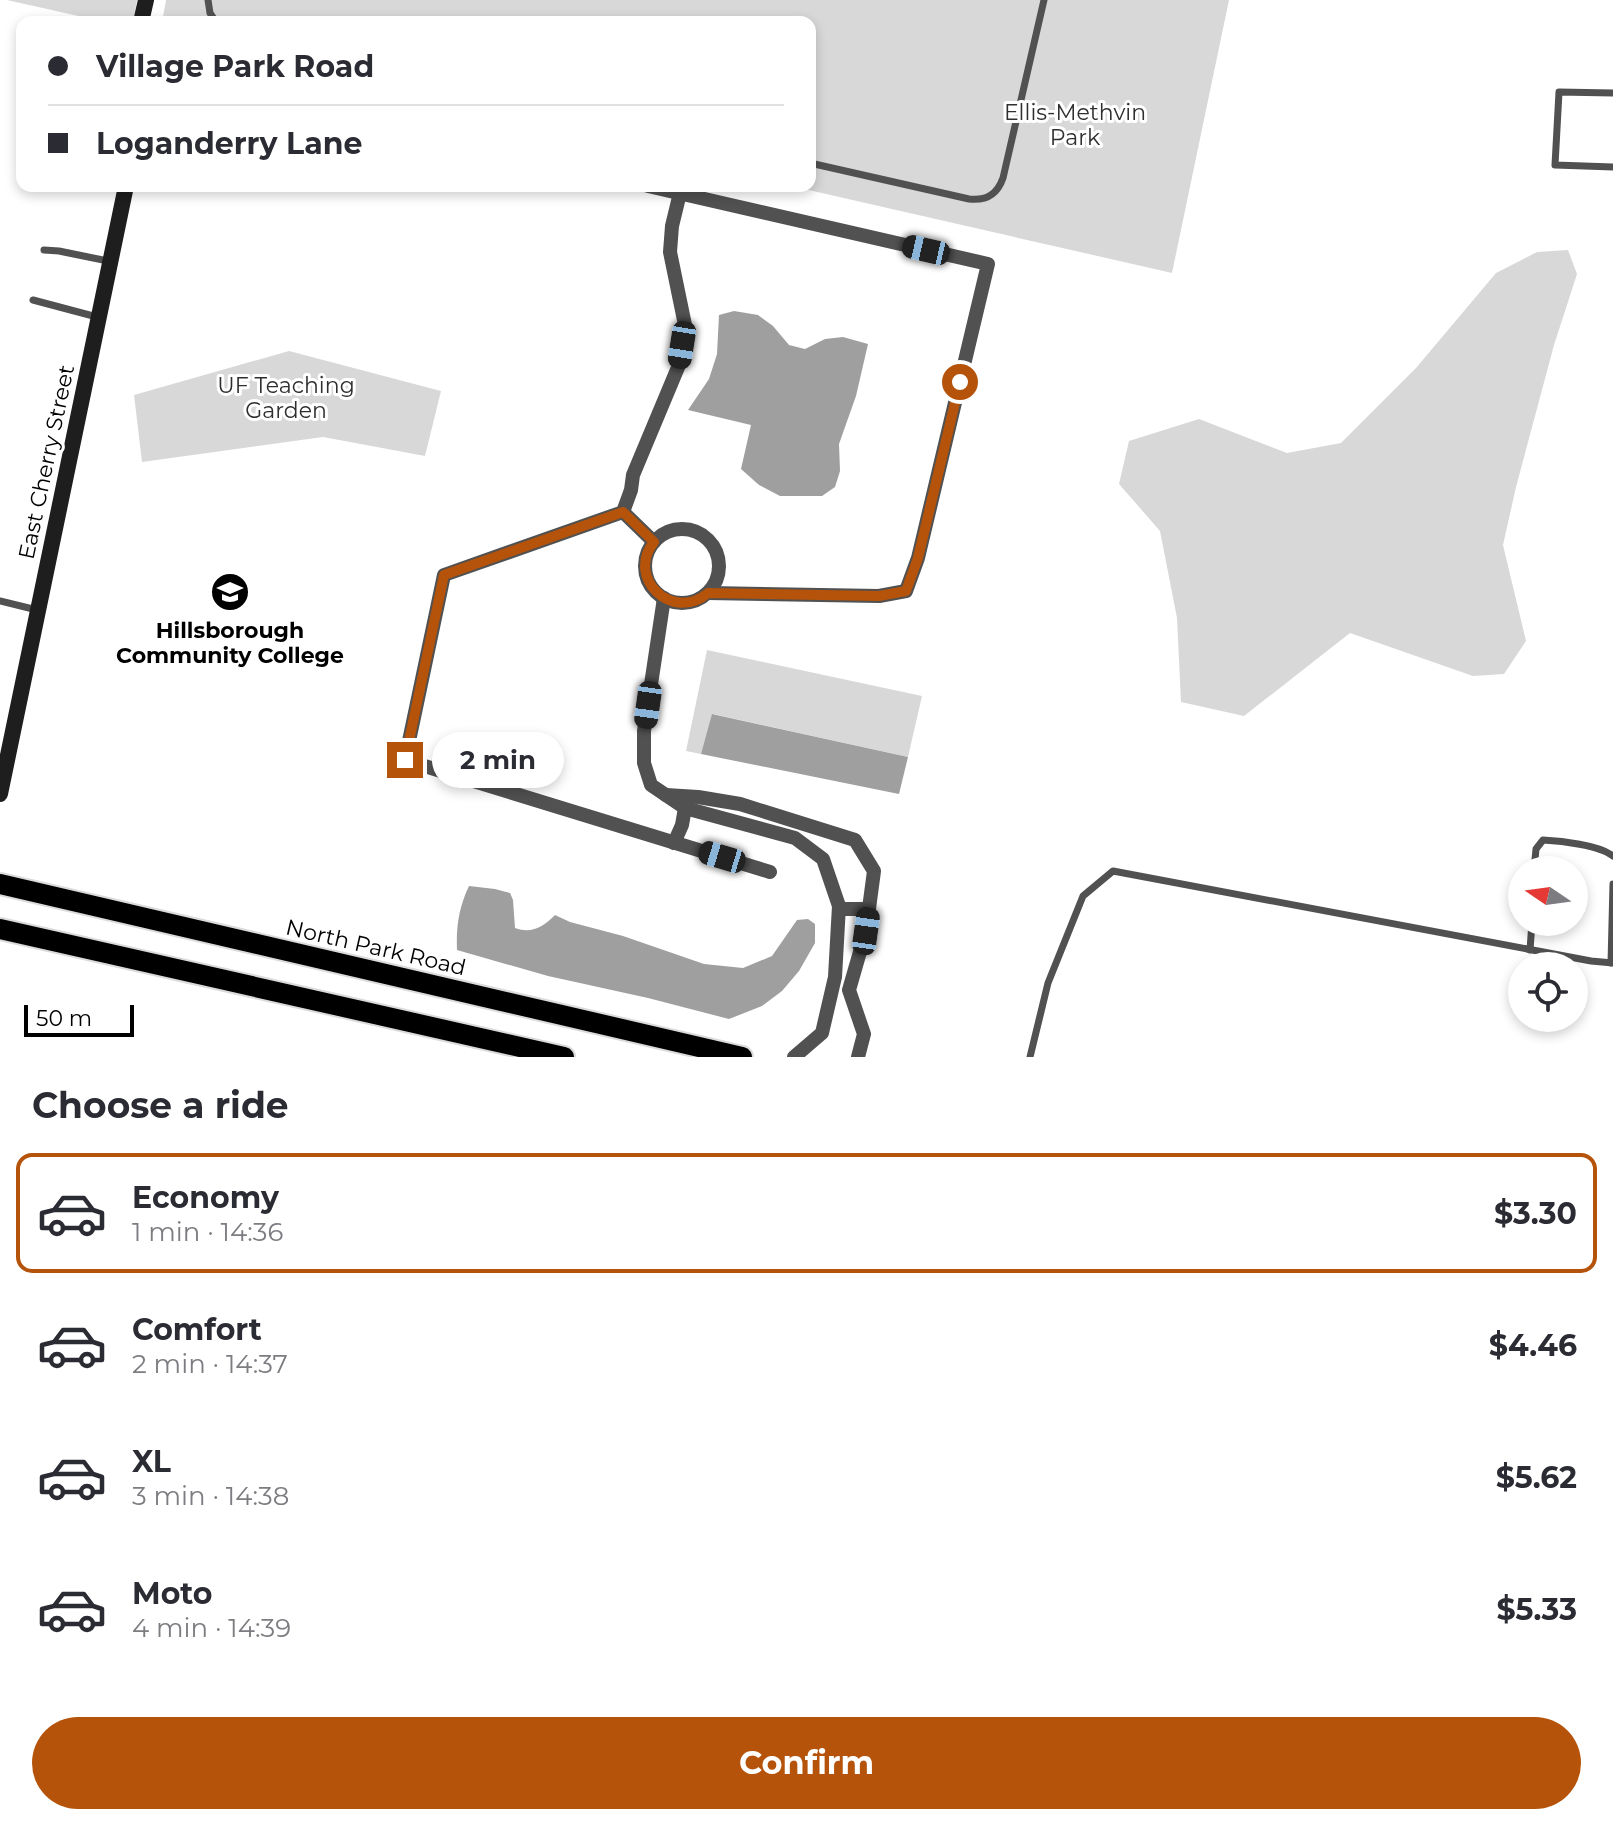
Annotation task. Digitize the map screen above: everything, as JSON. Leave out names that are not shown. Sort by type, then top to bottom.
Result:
[{"type":"main road","name":"North Park Road","points":[[0,884],[742,1057]]},
{"type":"main road","points":[[0,929],[564,1057]]},
{"type":"street","name":"East Cherry Street","points":[[0,794],[125,192]]},
{"type":"street","points":[[675,192],[988,264],[918,558],[906,591],[879,596],[708,593]]},
{"type":"street","points":[[623,512],[633,475],[679,365],[685,325],[670,252],[680,193]]},
{"type":"street","points":[[623,512],[654,542]]},
{"type":"street","points":[[623,512],[444,575],[405,760],[770,872]]},
{"type":"street","points":[[691,529],[712,542],[720,565],[718,577],[708,593],[692,602],[680,603],[657,594],[650,584],[645,572],[645,560],[649,548],[667,531],[691,529]]},
{"type":"street","points":[[664,598],[644,731],[644,763],[651,785],[685,808],[795,838],[823,859],[839,909],[835,977],[822,1033],[794,1057]]},
{"type":"street","points":[[665,795],[740,804],[855,840],[874,871],[866,931],[849,990],[864,1034],[858,1057]]},
{"type":"street","points":[[674,843],[685,808]]},
{"type":"street","points":[[801,842],[807,824]]},
{"type":"street","points":[[839,909],[869,909]]},
{"type":"street","points":[[832,986],[849,990]]},
{"type":"lane","points":[[816,164],[969,199],[984,200],[991,196],[1003,178],[1044,0]]},
{"type":"lane","points":[[1613,93],[1559,92],[1555,165],[1613,167]]},
{"type":"lane","points":[[44,250],[111,262]]},
{"type":"lane","points":[[33,300],[99,317]]},
{"type":"lane","points":[[0,601],[37,610]]},
{"type":"lane","points":[[1535,856],[1536,849],[1546,840],[1596,848],[1613,856]]},
{"type":"lane","points":[[1030,1057],[1048,983],[1083,896],[1113,871],[1612,963],[1613,884]]},
{"type":"lane","points":[[1530,950],[1531,936]]},
{"type":"green space","points":[[7,0],[137,0],[134,16],[78,16]]},
{"type":"green space","name":"Ellis-Methvin Park","points":[[166,0],[1229,0],[1172,273],[816,192],[816,16],[163,16]]},
{"type":"green space","points":[[1568,250],[1577,274],[1554,345],[1503,545],[1526,641],[1504,674],[1473,676],[1350,633],[1244,716],[1181,702],[1177,618],[1160,531],[1119,484],[1129,441],[1199,419],[1287,453],[1341,443],[1416,368],[1496,273],[1537,252]]},
{"type":"green space","name":"UF Teaching Garden","points":[[289,351],[441,391],[425,456],[323,437],[142,462],[134,395]]},
{"type":"green space","points":[[707,650],[922,696],[908,757],[713,714],[701,754],[686,751]]},
{"type":"shaded area","points":[[734,311],[758,315],[773,326],[789,345],[805,349],[825,339],[843,337],[868,344],[856,396],[839,444],[840,471],[835,487],[822,496],[780,496],[759,485],[741,469],[751,425],[688,410],[709,379],[717,354],[719,315]]},
{"type":"shaded area","points":[[712,714],[908,757],[899,794],[701,754]]},
{"type":"shaded area","points":[[469,886],[510,893],[515,928],[537,928],[555,915],[704,964],[743,968],[772,956],[797,920],[808,919],[815,924],[815,943],[799,971],[782,991],[762,1006],[729,1019],[548,976],[457,950],[459,917]]},
{"type":"place","name":"Hillsborough Community College","points":[[230,592]]},
{"type":"route","points":[[405,760],[444,575],[623,512],[654,542],[645,560],[645,572],[657,594],[668,600],[692,602],[708,593],[879,596],[906,591],[918,558],[960,382]]}]
